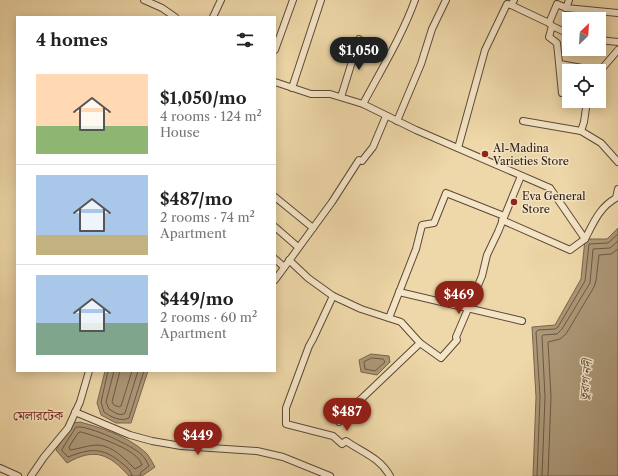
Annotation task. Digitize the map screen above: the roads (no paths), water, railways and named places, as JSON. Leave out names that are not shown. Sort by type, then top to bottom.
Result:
[{"type":"street","points":[[144,0],[162,8],[174,16]]},
{"type":"street","points":[[214,16],[221,0]]},
{"type":"street","points":[[276,47],[293,0]]},
{"type":"street","points":[[292,88],[321,0]]},
{"type":"street","points":[[363,104],[410,14],[415,0]]},
{"type":"street","points":[[397,121],[421,64],[432,29],[446,0]]},
{"type":"street","points":[[566,8],[569,0]]},
{"type":"street","points":[[458,148],[485,50],[507,4],[512,2],[562,30]]},
{"type":"street","points":[[562,93],[557,43],[549,37],[557,4],[566,8],[618,13]]},
{"type":"street","points":[[341,97],[359,39]]},
{"type":"street","points":[[606,41],[618,42]]},
{"type":"street","points":[[605,64],[618,50]]},
{"type":"street","points":[[276,82],[311,94],[330,94],[363,104],[397,121],[550,188],[585,239]]},
{"type":"street","points":[[581,131],[586,108]]},
{"type":"street","points":[[276,279],[332,202],[359,160],[362,161],[373,147],[386,116]]},
{"type":"street","points":[[523,122],[581,131],[601,143],[618,162]]},
{"type":"street","points":[[289,260],[308,278],[333,296],[361,308],[401,322],[420,343],[441,358],[457,340],[456,337],[482,276],[487,255],[521,176]]},
{"type":"street","points":[[389,318],[416,249],[422,225],[434,223],[446,193],[570,250],[585,239],[599,212],[606,204],[616,198],[618,189]]},
{"type":"street","points":[[276,199],[313,228]]},
{"type":"street","points":[[276,228],[298,247]]},
{"type":"street","points":[[276,260],[284,267]]},
{"type":"street","points":[[399,292],[522,321]]},
{"type":"street","points":[[333,296],[313,339],[308,346],[286,408],[286,424],[333,436],[342,444],[346,441],[376,459],[385,468],[390,476]]},
{"type":"street","points":[[339,422],[420,343]]},
{"type":"street","points":[[31,476],[44,457],[68,428],[80,402],[89,372]]},
{"type":"street","points":[[75,412],[130,435],[152,441],[181,446],[257,451],[282,457],[330,476]]},
{"type":"street","points":[[0,468],[18,476]]},
{"type":"water","name":"তুরাগ নদী","points":[[618,228],[618,476],[533,476],[536,397],[532,327],[555,325],[581,279],[585,239],[607,239]]},
{"type":"water","points":[[371,354],[389,356],[390,362],[377,375],[361,372],[359,360]]},
{"type":"water","points":[[105,372],[148,372],[131,423],[116,423],[101,415],[97,403]]},
{"type":"water","points":[[80,422],[105,430],[130,441],[146,453],[155,467],[142,476],[129,476],[115,462],[101,455],[94,454],[77,458],[67,463],[56,450],[73,423]]},
{"type":"place","name":"Al-Madina Varieties Store","points":[[485,154]]},
{"type":"place","name":"Eva General Store","points":[[514,202]]},
{"type":"district","name":"মেলারটেক","points":[[38,415]]}]
